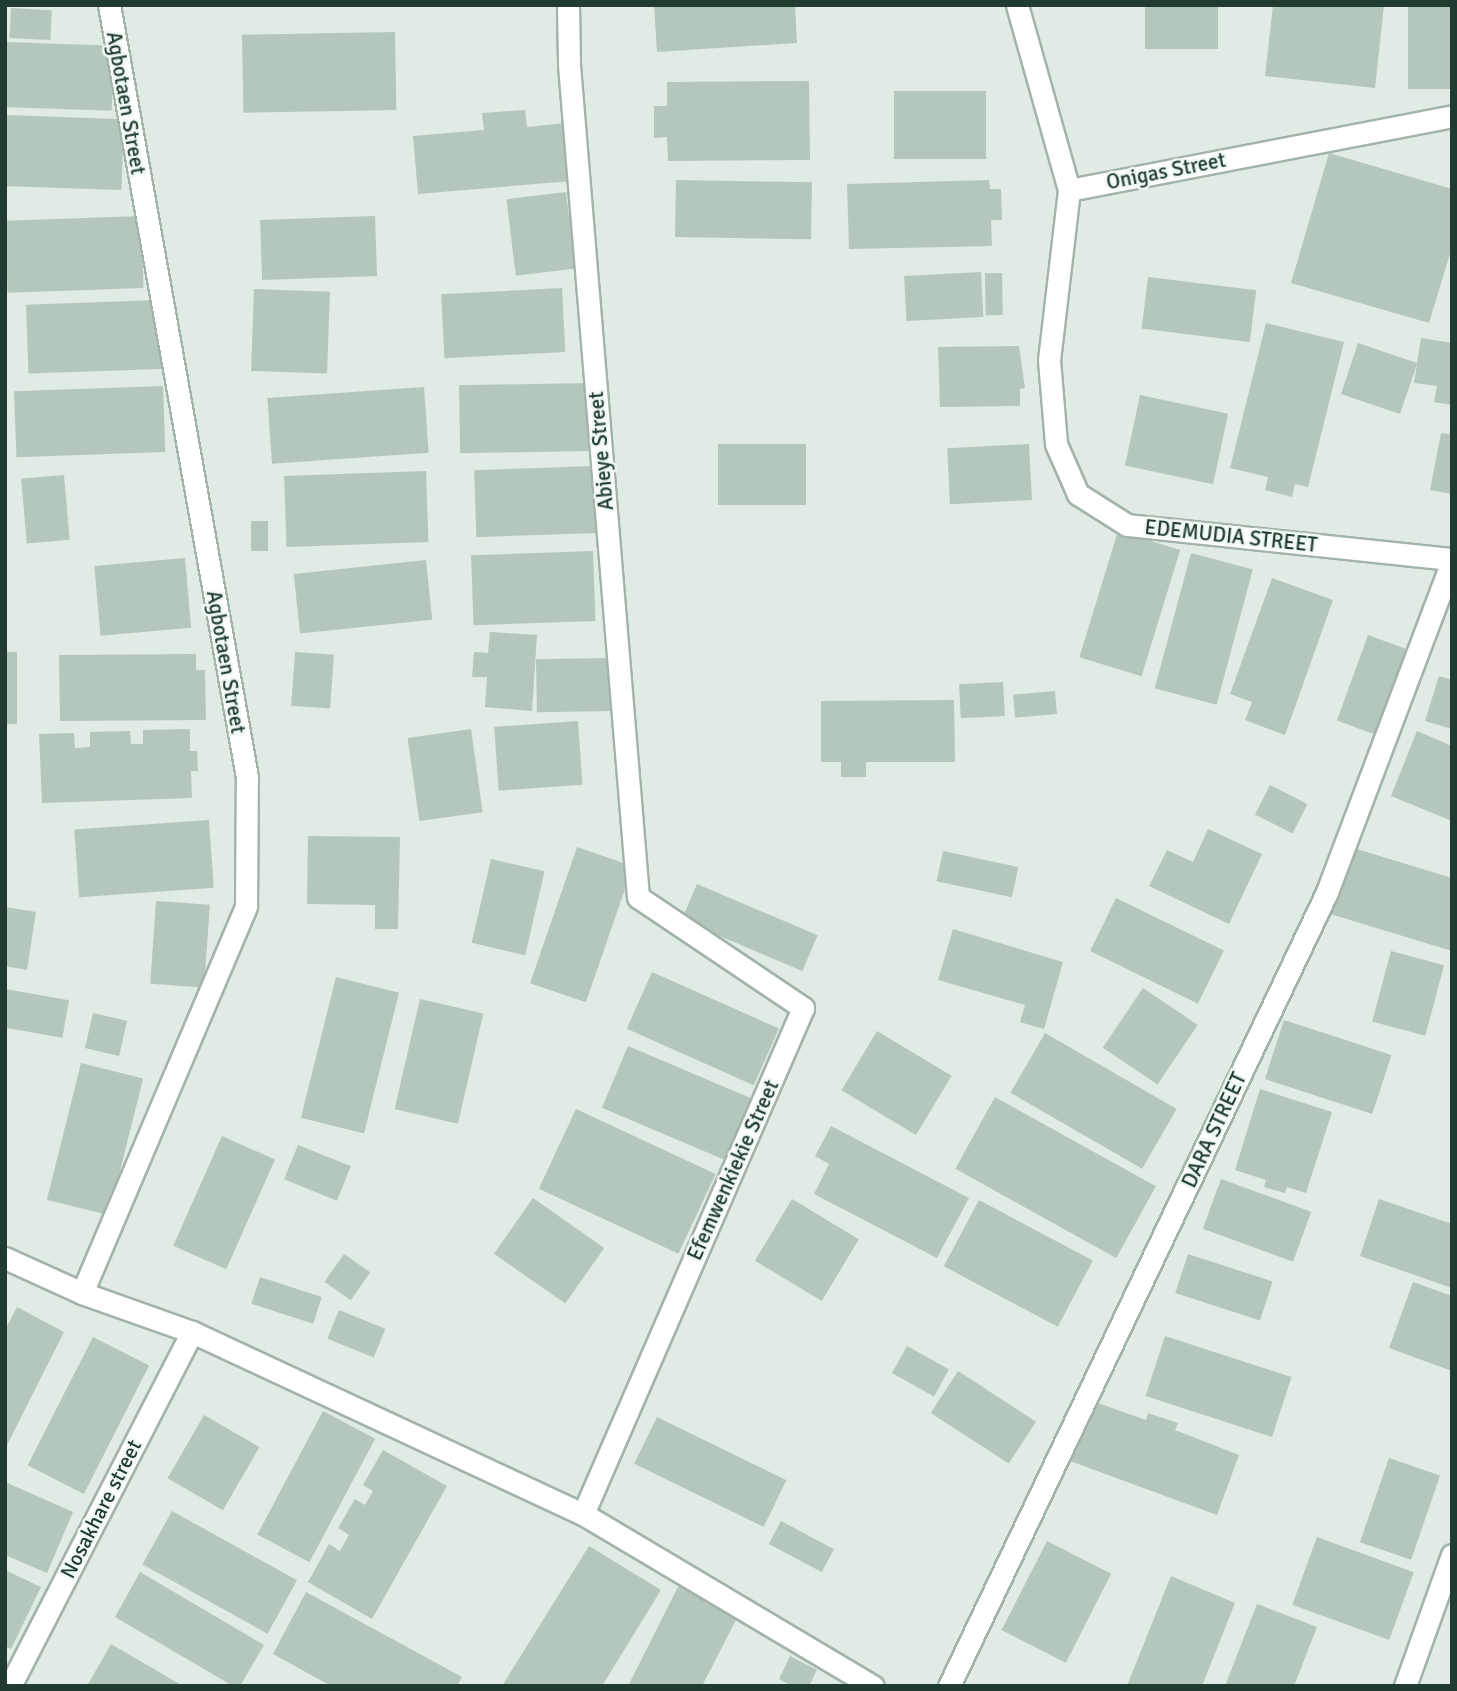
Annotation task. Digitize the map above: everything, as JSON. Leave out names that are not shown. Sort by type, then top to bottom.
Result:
[{"type":"street","name":"Agbotaen Street","points":[[82,1293],[246,906],[247,777],[109,5]]},
{"type":"street","name":"Abieye Street","points":[[568,5],[570,79],[638,897]]},
{"type":"street","points":[[1017,5],[1069,190]]},
{"type":"street","name":"Onigas Street","points":[[1069,190],[1452,116]]},
{"type":"street","name":"EDEMUDIA STREET","points":[[1069,190],[1049,360],[1056,444],[1078,494],[1127,525],[1452,561]]},
{"type":"street","name":"DARA STREET","points":[[949,1686],[1327,892],[1452,561]]},
{"type":"street","name":"Efemwenkiekie Street","points":[[583,1514],[803,1008],[638,897]]},
{"type":"street","points":[[5,1258],[82,1293],[192,1332],[583,1514],[873,1686]]},
{"type":"street","name":"Nosakhare street","points":[[10,1686],[192,1332]]},
{"type":"street","points":[[1405,1686],[1452,1555]]},
{"type":"building","points":[[654,5],[795,5],[797,43],[657,52]]},
{"type":"building","points":[[1145,5],[1218,5],[1218,49],[1145,49]]},
{"type":"building","points":[[1273,5],[1384,5],[1375,88],[1265,76]]},
{"type":"building","points":[[1408,5],[1452,5],[1452,89],[1408,89]]},
{"type":"building","points":[[11,8],[52,10],[50,40],[9,38]]},
{"type":"building","points":[[395,32],[396,110],[243,113],[242,35]]},
{"type":"building","points":[[5,42],[114,46],[112,111],[5,107]]},
{"type":"building","points":[[809,81],[810,160],[668,161],[667,137],[654,138],[654,106],[667,106],[667,82]]},
{"type":"building","points":[[894,91],[986,91],[986,159],[894,159]]},
{"type":"building","points":[[525,110],[527,127],[566,123],[571,181],[418,194],[413,136],[484,130],[482,113]]},
{"type":"building","points":[[5,115],[124,119],[121,190],[5,186]]},
{"type":"building","points":[[1329,153],[1452,189],[1452,247],[1429,323],[1291,283]]},
{"type":"building","points":[[676,180],[812,182],[811,239],[675,237]]},
{"type":"building","points":[[989,180],[990,189],[1001,189],[1002,220],[991,220],[992,246],[849,249],[847,184]]},
{"type":"building","points":[[566,192],[575,268],[516,276],[506,199]]},
{"type":"building","points":[[141,216],[144,288],[8,293],[5,221]]},
{"type":"building","points":[[375,216],[377,276],[262,280],[260,220]]},
{"type":"building","points":[[981,272],[983,317],[906,321],[904,276]]},
{"type":"building","points":[[985,273],[1002,273],[1003,315],[986,315]]},
{"type":"building","points":[[1148,277],[1256,290],[1250,342],[1142,329]]},
{"type":"building","points":[[562,288],[565,352],[445,358],[441,294]]},
{"type":"building","points":[[254,289],[330,292],[327,374],[251,371]]},
{"type":"building","points":[[159,300],[161,369],[28,374],[26,305]]},
{"type":"building","points":[[1266,323],[1344,342],[1308,487],[1295,484],[1292,497],[1265,490],[1268,477],[1230,468]]},
{"type":"building","points":[[1421,338],[1452,343],[1452,405],[1434,402],[1437,386],[1414,383],[1417,364],[1400,414],[1341,394],[1358,343],[1417,363]]},
{"type":"building","points":[[1019,346],[1025,388],[1020,389],[1020,406],[940,407],[938,347]]},
{"type":"building","points":[[587,383],[588,451],[460,453],[459,385]]},
{"type":"building","points":[[163,386],[165,452],[16,457],[14,391]]},
{"type":"building","points":[[424,387],[429,453],[272,464],[267,398]]},
{"type":"building","points":[[1140,395],[1228,414],[1213,484],[1125,465]]},
{"type":"building","points":[[1451,426],[1452,494],[1430,490],[1441,433],[1449,434]]},
{"type":"building","points":[[718,444],[806,444],[806,505],[718,505]]},
{"type":"building","points":[[1029,444],[1032,500],[950,504],[947,448]]},
{"type":"building","points":[[595,466],[597,533],[476,537],[474,470]]},
{"type":"building","points":[[426,471],[428,542],[287,547],[284,476]]},
{"type":"building","points":[[64,475],[70,540],[27,544],[21,479]]},
{"type":"building","points":[[251,521],[268,521],[268,551],[251,551]]},
{"type":"building","points":[[1118,531],[1180,550],[1142,676],[1079,657]]},
{"type":"building","points":[[593,551],[595,621],[474,625],[471,555]]},
{"type":"building","points":[[1191,553],[1253,570],[1217,705],[1155,688]]},
{"type":"building","points":[[185,558],[191,628],[100,636],[94,566]]},
{"type":"building","points":[[426,560],[432,620],[300,634],[294,574]]},
{"type":"building","points":[[1272,578],[1333,600],[1285,735],[1245,720],[1252,702],[1230,694]]},
{"type":"building","points":[[490,632],[537,635],[532,711],[485,707],[487,677],[472,677],[474,652],[488,653]]},
{"type":"building","points":[[1368,635],[1410,650],[1379,736],[1337,721]]},
{"type":"building","points":[[5,652],[17,652],[17,724],[5,724]]},
{"type":"building","points":[[295,652],[334,655],[330,709],[291,706]]},
{"type":"building","points":[[196,654],[196,670],[205,670],[206,720],[60,721],[59,655]]},
{"type":"building","points":[[610,658],[611,711],[537,712],[536,659]]},
{"type":"building","points":[[1439,676],[1452,680],[1452,729],[1425,721]]},
{"type":"building","points":[[1003,682],[1005,716],[961,718],[959,684]]},
{"type":"building","points":[[1055,691],[1057,714],[1015,718],[1013,695]]},
{"type":"building","points":[[954,700],[955,762],[866,762],[866,777],[841,777],[841,762],[821,762],[821,701]]},
{"type":"building","points":[[578,721],[582,785],[499,791],[494,727]]},
{"type":"building","points":[[190,729],[190,751],[197,751],[198,771],[191,771],[192,798],[42,803],[39,734],[74,733],[75,748],[90,747],[90,732],[130,731],[131,744],[143,744],[143,730]]},
{"type":"building","points":[[471,729],[483,812],[419,821],[408,738]]},
{"type":"building","points":[[1417,731],[1452,746],[1452,821],[1391,796]]},
{"type":"building","points":[[1270,785],[1307,804],[1292,833],[1255,814]]},
{"type":"building","points":[[209,820],[214,888],[79,897],[74,829]]},
{"type":"building","points":[[1208,829],[1262,854],[1229,924],[1149,886],[1167,850],[1193,862]]},
{"type":"building","points":[[308,836],[400,837],[398,929],[375,929],[375,905],[307,904]]},
{"type":"building","points":[[1347,846],[1452,878],[1452,951],[1327,913]]},
{"type":"building","points":[[577,847],[633,866],[586,1002],[530,983]]},
{"type":"building","points":[[943,851],[1018,867],[1012,897],[937,881]]},
{"type":"building","points":[[491,859],[545,871],[525,955],[472,943]]},
{"type":"building","points":[[697,884],[818,935],[802,971],[682,920]]},
{"type":"building","points":[[1116,898],[1224,951],[1198,1004],[1090,951]]},
{"type":"building","points":[[156,901],[210,905],[204,988],[150,984]]},
{"type":"building","points":[[5,907],[36,912],[27,970],[5,966]]},
{"type":"building","points":[[953,929],[1063,962],[1044,1029],[1020,1022],[1025,1005],[938,980]]},
{"type":"building","points":[[1391,951],[1444,965],[1425,1036],[1372,1022]]},
{"type":"building","points":[[652,972],[779,1029],[754,1085],[627,1029]]},
{"type":"building","points":[[336,977],[399,993],[364,1133],[301,1118]]},
{"type":"building","points":[[1143,988],[1198,1025],[1157,1085],[1103,1048]]},
{"type":"building","points":[[5,989],[69,1000],[62,1038],[5,1028]]},
{"type":"building","points":[[420,999],[483,1014],[458,1124],[395,1109]]},
{"type":"building","points":[[93,1013],[127,1021],[119,1056],[85,1048]]},
{"type":"building","points":[[1284,1020],[1391,1055],[1372,1114],[1265,1079]]},
{"type":"building","points":[[877,1031],[952,1076],[916,1135],[841,1090]]},
{"type":"building","points":[[1045,1033],[1177,1109],[1142,1169],[1010,1093]]},
{"type":"building","points":[[628,1046],[752,1099],[726,1160],[602,1108]]},
{"type":"building","points":[[81,1063],[143,1078],[109,1215],[47,1200]]},
{"type":"building","points":[[1260,1089],[1332,1112],[1306,1193],[1287,1187],[1285,1193],[1264,1187],[1266,1180],[1235,1170]]},
{"type":"building","points":[[995,1097],[1156,1186],[1116,1258],[955,1169]]},
{"type":"building","points":[[576,1109],[716,1174],[678,1254],[539,1189]]},
{"type":"building","points":[[831,1126],[969,1198],[937,1258],[814,1194],[829,1164],[815,1156]]},
{"type":"building","points":[[222,1136],[275,1160],[226,1269],[173,1246]]},
{"type":"building","points":[[298,1145],[351,1166],[337,1201],[284,1179]]},
{"type":"building","points":[[1221,1179],[1311,1212],[1293,1262],[1203,1229]]},
{"type":"building","points":[[533,1198],[604,1248],[565,1304],[494,1254]]},
{"type":"building","points":[[792,1199],[859,1239],[822,1301],[755,1261]]},
{"type":"building","points":[[1379,1199],[1452,1224],[1452,1288],[1360,1256]]},
{"type":"building","points":[[979,1200],[1093,1261],[1058,1327],[944,1266]]},
{"type":"building","points":[[344,1254],[370,1272],[351,1300],[324,1282]]},
{"type":"building","points":[[1188,1254],[1273,1282],[1260,1320],[1175,1293]]},
{"type":"building","points":[[260,1277],[322,1297],[313,1324],[251,1304]]},
{"type":"building","points":[[1413,1282],[1452,1296],[1452,1371],[1389,1348]]},
{"type":"building","points":[[17,1307],[64,1332],[5,1449],[5,1330]]},
{"type":"building","points":[[339,1310],[385,1329],[374,1357],[327,1339]]},
{"type":"building","points":[[1165,1336],[1291,1377],[1272,1437],[1146,1396]]},
{"type":"building","points":[[93,1337],[149,1366],[84,1494],[28,1465]]},
{"type":"building","points":[[907,1346],[949,1369],[934,1396],[892,1373]]},
{"type":"building","points":[[958,1371],[1036,1422],[1009,1464],[931,1413]]},
{"type":"building","points":[[1092,1401],[1146,1420],[1148,1413],[1178,1423],[1175,1430],[1239,1455],[1217,1515],[1070,1461]]},
{"type":"building","points":[[323,1411],[375,1439],[309,1562],[257,1535]]},
{"type":"building","points":[[204,1415],[259,1447],[223,1510],[168,1478]]},
{"type":"building","points":[[657,1417],[786,1480],[764,1527],[634,1464]]},
{"type":"building","points":[[383,1450],[447,1486],[372,1619],[308,1582],[329,1544],[340,1551],[349,1535],[338,1528],[355,1499],[365,1505],[373,1491],[363,1485]]},
{"type":"building","points":[[1389,1458],[1440,1476],[1411,1560],[1360,1542]]},
{"type":"building","points":[[5,1482],[73,1512],[47,1573],[5,1555]]},
{"type":"building","points":[[172,1511],[297,1580],[267,1634],[142,1564]]},
{"type":"building","points":[[781,1521],[834,1549],[822,1572],[769,1544]]},
{"type":"building","points":[[1317,1537],[1414,1572],[1389,1640],[1292,1605]]},
{"type":"building","points":[[1047,1541],[1111,1574],[1066,1663],[1002,1630]]},
{"type":"building","points":[[589,1546],[661,1590],[602,1686],[502,1686]]},
{"type":"building","points":[[5,1570],[41,1587],[11,1649],[5,1646]]},
{"type":"building","points":[[140,1572],[264,1645],[240,1686],[233,1686],[115,1617]]},
{"type":"building","points":[[1171,1576],[1235,1603],[1202,1686],[1127,1686]]},
{"type":"building","points":[[679,1585],[738,1616],[702,1686],[628,1686]]},
{"type":"building","points":[[306,1592],[462,1677],[457,1686],[331,1686],[273,1654]]},
{"type":"building","points":[[1257,1604],[1317,1627],[1294,1686],[1225,1686]]},
{"type":"building","points":[[111,1644],[183,1686],[87,1686]]},
{"type":"building","points":[[790,1656],[817,1670],[809,1686],[792,1686],[779,1679]]}]
